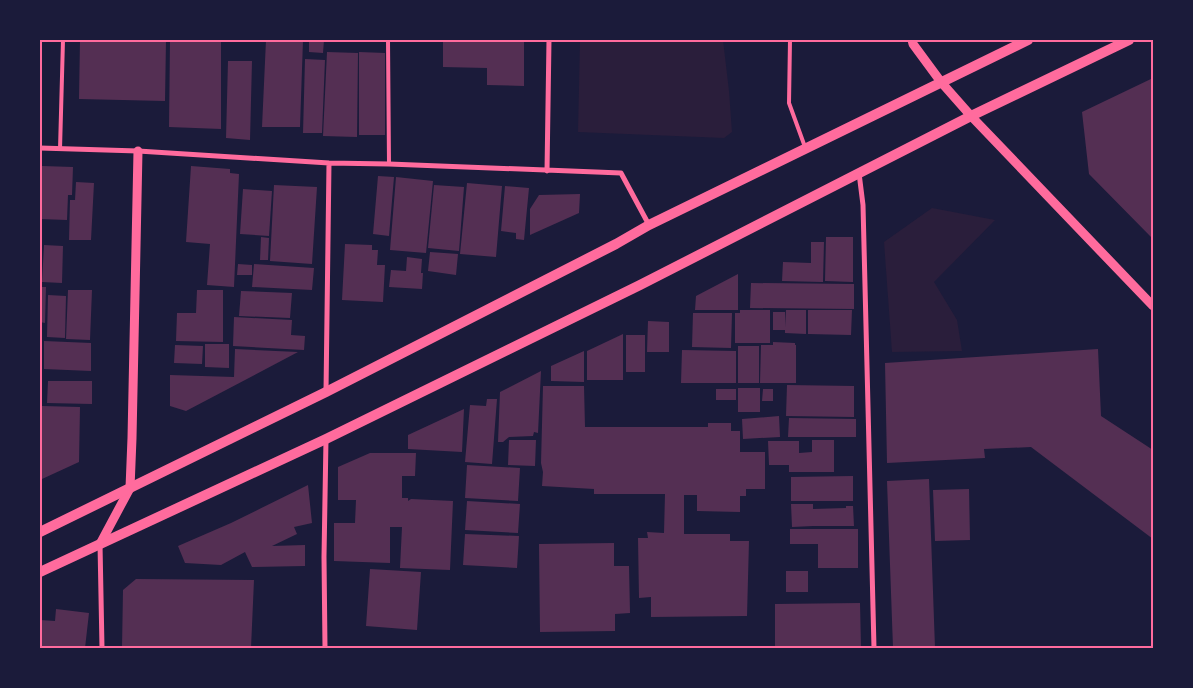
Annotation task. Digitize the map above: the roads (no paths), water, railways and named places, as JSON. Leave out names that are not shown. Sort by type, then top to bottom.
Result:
[{"type":"main road","points":[[40,532],[326,392],[616,244],[649,225],[1028,40]]},
{"type":"main road","points":[[40,572],[326,439],[640,286],[971,116],[1129,40]]},
{"type":"street","points":[[547,170],[549,40]]},
{"type":"street","points":[[912,40],[941,82],[971,116],[1153,306]]},
{"type":"street","points":[[40,148],[138,151],[329,163],[621,173],[649,225]]},
{"type":"street","points":[[102,648],[100,544],[130,488],[138,151]]},
{"type":"street","points":[[326,392],[329,163]]},
{"type":"street","points":[[859,173],[863,205],[874,648]]},
{"type":"street","points":[[325,648],[326,439]]},
{"type":"lane","points":[[60,149],[64,40]]},
{"type":"lane","points":[[388,40],[389,164]]},
{"type":"lane","points":[[790,40],[789,103],[806,149]]}]
